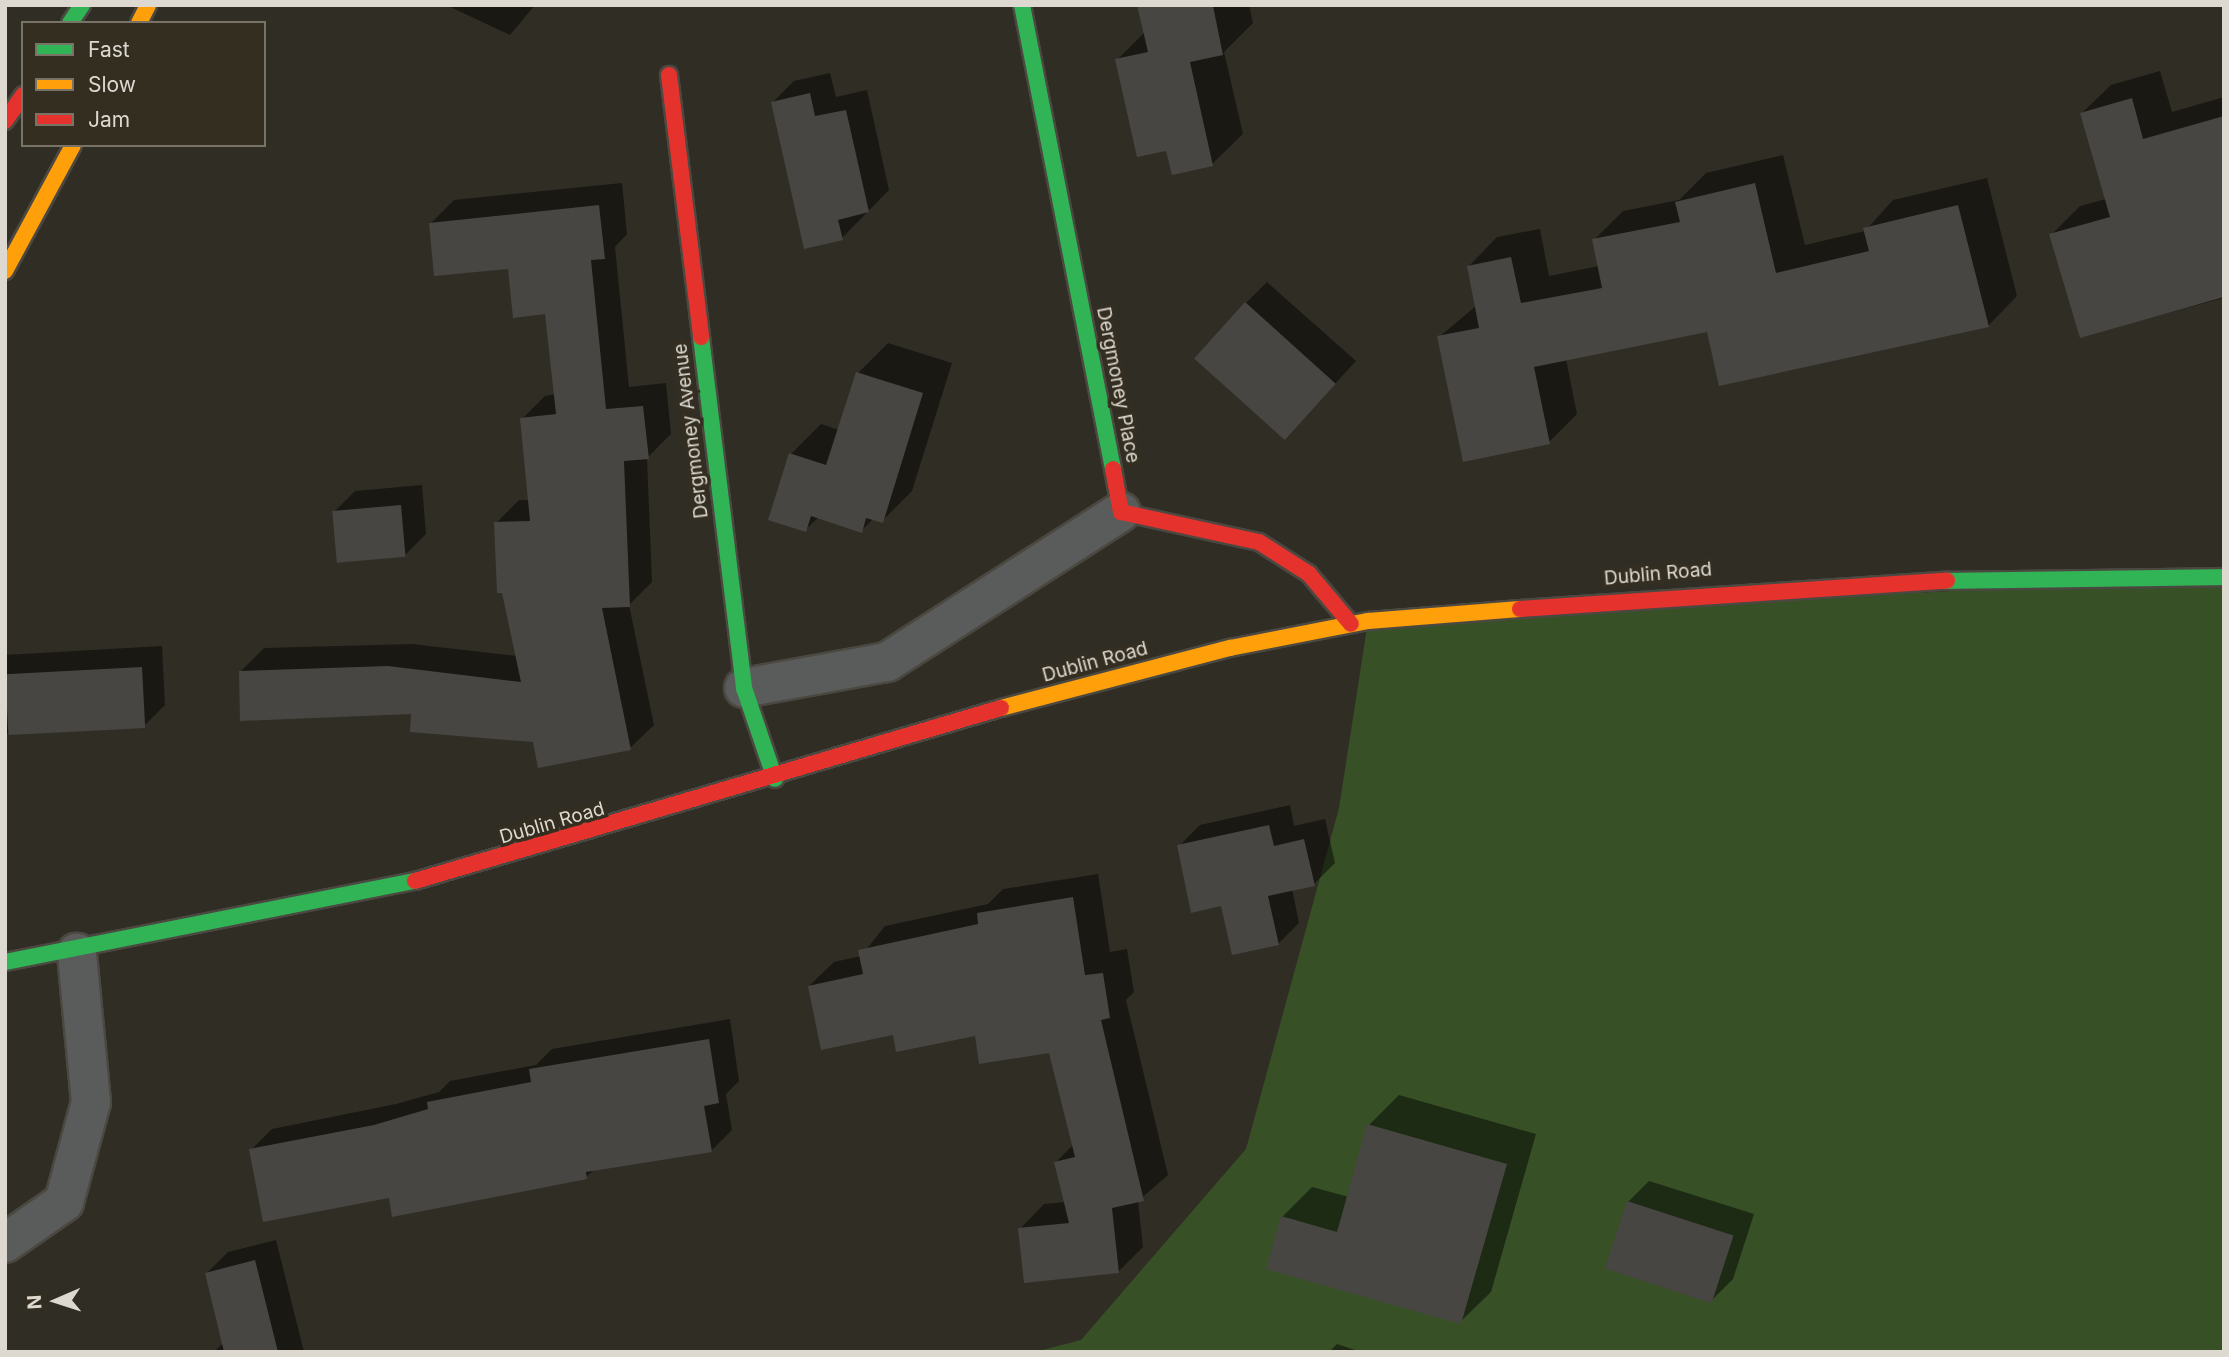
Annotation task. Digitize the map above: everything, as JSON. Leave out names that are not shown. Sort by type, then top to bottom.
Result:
[{"type":"main road","points":[[71,21],[82,5]]},
{"type":"main road","points":[[140,21],[148,5]]},
{"type":"main road","name":"Dergmoney Place","points":[[1022,5],[1121,512]]},
{"type":"main road","name":"Dergmoney Avenue","points":[[668,75],[744,688],[775,779]]},
{"type":"main road","points":[[5,121],[21,98]]},
{"type":"main road","points":[[5,271],[72,147]]},
{"type":"main road","points":[[1121,512],[1259,542],[1309,575],[1351,624]]},
{"type":"main road","name":"Dublin Road","points":[[5,962],[77,953],[447,875],[775,779],[935,725],[1230,648],[1351,624],[1720,590],[2032,576],[2224,576]]},
{"type":"street","points":[[744,688],[887,663],[1121,512]]},
{"type":"street","points":[[5,1243],[64,1202],[91,1102],[77,953]]},
{"type":"green space","points":[[2224,577],[2224,1352],[1035,1352],[1081,1340],[1246,1149],[1339,808],[1368,621]]},
{"type":"building","points":[[1137,5],[1213,6],[1223,55],[1190,62],[1213,166],[1172,175],[1166,151],[1137,157],[1115,59],[1148,52]]},
{"type":"building","points":[[810,93],[815,116],[846,110],[869,212],[838,220],[843,240],[804,249],[771,102]]},
{"type":"building","points":[[2132,98],[2143,139],[2224,116],[2224,297],[2080,338],[2049,234],[2110,217],[2080,113]]},
{"type":"building","points":[[1755,183],[1776,273],[1869,251],[1863,228],[1958,205],[1989,327],[1719,386],[1707,332],[1534,367],[1550,444],[1463,462],[1437,336],[1479,328],[1467,266],[1511,257],[1521,303],[1602,288],[1592,239],[1680,222],[1675,202]]},
{"type":"building","points":[[599,205],[605,259],[591,260],[606,409],[643,406],[649,459],[624,461],[630,607],[602,608],[631,750],[538,768],[533,742],[410,732],[411,714],[240,721],[239,671],[388,666],[521,682],[502,593],[497,593],[494,522],[530,521],[520,418],[556,414],[545,314],[513,318],[508,269],[434,276],[429,223]]},
{"type":"building","points":[[1245,302],[1336,384],[1285,440],[1194,358]]},
{"type":"building","points":[[856,372],[923,393],[883,523],[866,518],[862,533],[811,516],[806,532],[768,520],[789,453],[826,465]]},
{"type":"building","points":[[401,505],[406,557],[337,563],[332,511]]},
{"type":"building","points":[[142,667],[145,728],[8,735],[5,674]]},
{"type":"building","points":[[1269,825],[1274,846],[1304,839],[1315,886],[1268,896],[1279,945],[1232,955],[1221,906],[1191,913],[1177,845]]},
{"type":"building","points":[[1073,897],[1085,975],[1103,973],[1110,1018],[1101,1020],[1144,1201],[1112,1208],[1119,1273],[1024,1283],[1018,1228],[1069,1223],[1054,1162],[1075,1157],[1049,1053],[979,1064],[975,1036],[896,1052],[893,1035],[821,1050],[808,986],[863,974],[858,950],[978,924],[977,913]]},
{"type":"building","points":[[709,1039],[719,1103],[704,1106],[712,1152],[586,1172],[587,1179],[392,1217],[389,1198],[263,1222],[249,1149],[374,1125],[428,1109],[427,1102],[531,1082],[529,1069]]},
{"type":"building","points":[[1367,1124],[1507,1164],[1461,1324],[1266,1269],[1281,1216],[1337,1232]]},
{"type":"building","points":[[1627,1201],[1734,1236],[1712,1303],[1605,1269]]},
{"type":"building","points":[[255,1260],[278,1352],[224,1352],[205,1273]]},
{"type":"traffic: fast","points":[[71,21],[82,5]]},
{"type":"traffic: fast","points":[[1022,5],[1113,469]]},
{"type":"traffic: fast","points":[[701,337],[744,688],[775,779]]},
{"type":"traffic: fast","points":[[1947,581],[2224,577]]},
{"type":"traffic: fast","points":[[5,962],[415,881]]},
{"type":"traffic: slow","points":[[140,21],[148,5]]},
{"type":"traffic: slow","points":[[5,271],[72,147]]},
{"type":"traffic: slow","points":[[1001,708],[1230,648],[1368,621],[1520,609]]},
{"type":"traffic: jam","points":[[669,75],[701,337]]},
{"type":"traffic: jam","points":[[5,121],[21,98]]},
{"type":"traffic: jam","points":[[1113,469],[1121,512],[1259,542],[1309,574],[1351,624]]},
{"type":"traffic: jam","points":[[1520,609],[1947,581]]},
{"type":"traffic: jam","points":[[415,881],[1001,708]]}]
